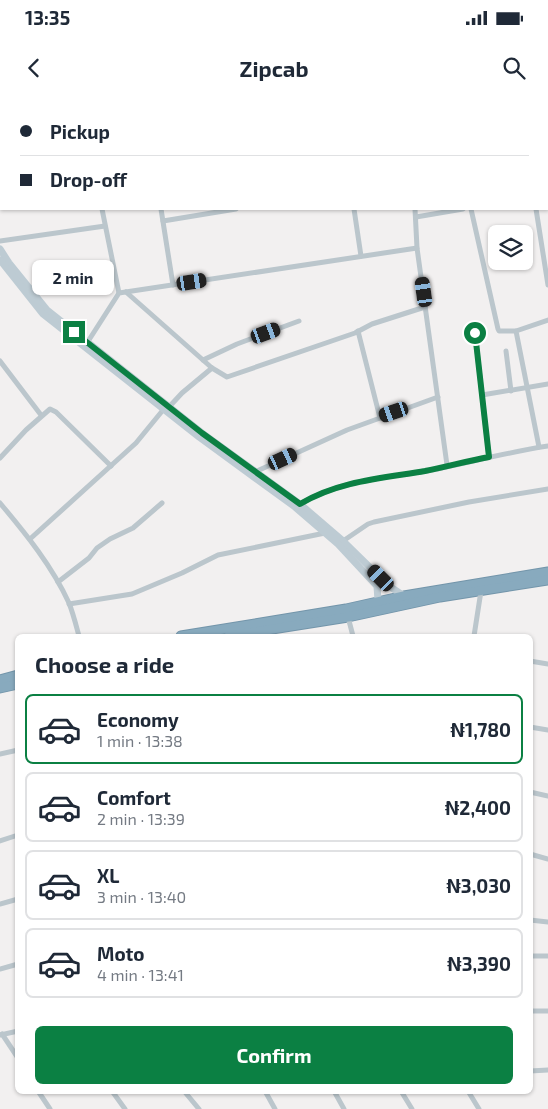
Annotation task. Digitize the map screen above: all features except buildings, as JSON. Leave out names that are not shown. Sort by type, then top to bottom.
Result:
[{"type":"highway","points":[[238,634],[378,601],[548,572]]},
{"type":"highway","points":[[197,634],[348,617],[404,604],[548,580]]},
{"type":"highway","points":[[0,680],[15,676]]},
{"type":"highway","points":[[0,688],[15,685]]},
{"type":"street","points":[[87,343],[119,293],[102,210]]},
{"type":"street","points":[[161,210],[173,285]]},
{"type":"street","points":[[163,221],[230,210]]},
{"type":"street","points":[[354,210],[361,256]]},
{"type":"street","points":[[415,210],[417,248],[447,465]]},
{"type":"street","points":[[416,217],[457,210]]},
{"type":"street","points":[[471,210],[499,331],[516,330],[548,320]]},
{"type":"street","points":[[536,210],[546,254],[548,285]]},
{"type":"street","points":[[0,241],[105,226]]},
{"type":"street","points":[[119,293],[417,248]]},
{"type":"street","points":[[0,249],[47,310],[166,408],[257,471],[300,504],[343,541],[389,586],[404,596]]},
{"type":"street","points":[[0,260],[43,314],[295,507],[338,544],[377,586],[378,601]]},
{"type":"street","points":[[126,292],[212,368],[227,377],[302,353],[372,324],[426,307]]},
{"type":"street","points":[[203,360],[237,344],[299,321]]},
{"type":"street","points":[[516,330],[539,448]]},
{"type":"street","points":[[358,331],[380,418]]},
{"type":"street","points":[[475,333],[489,457]]},
{"type":"street","points":[[506,351],[511,391]]},
{"type":"street","points":[[0,361],[42,415]]},
{"type":"street","points":[[30,539],[136,443],[166,408],[212,368]]},
{"type":"street","points":[[482,395],[548,384]]},
{"type":"street","points":[[257,471],[347,430],[438,397]]},
{"type":"street","points":[[0,458],[47,410],[53,409],[111,466]]},
{"type":"street","points":[[300,504],[309,498],[342,486],[369,479],[425,471],[548,446]]},
{"type":"street","points":[[343,541],[374,522],[469,502],[548,489]]},
{"type":"street","points":[[0,503],[30,539],[58,582],[69,604],[78,634]]},
{"type":"street","points":[[58,582],[89,558],[97,548],[110,539],[133,528],[162,503]]},
{"type":"street","points":[[69,604],[132,594],[182,573],[218,555],[325,533]]},
{"type":"street","points":[[474,634],[481,591]]},
{"type":"street","points":[[348,617],[352,634]]},
{"type":"street","points":[[533,662],[548,664]]},
{"type":"street","points":[[533,728],[548,730]]},
{"type":"street","points":[[0,754],[15,751]]},
{"type":"street","points":[[533,793],[548,796]]},
{"type":"street","points":[[0,842],[15,836]]},
{"type":"street","points":[[533,855],[548,859]]},
{"type":"street","points":[[0,904],[15,900]]},
{"type":"street","points":[[533,920],[548,922]]},
{"type":"street","points":[[533,956],[548,956]]},
{"type":"street","points":[[0,969],[15,965]]},
{"type":"street","points":[[533,1011],[548,1011]]},
{"type":"street","points":[[15,1031],[1,1035],[15,1054]]},
{"type":"street","points":[[533,1071],[548,1070]]},
{"type":"street","points":[[40,1094],[50,1109]]},
{"type":"street","points":[[114,1094],[124,1109]]},
{"type":"street","points":[[186,1094],[199,1109]]},
{"type":"street","points":[[266,1094],[275,1109]]},
{"type":"street","points":[[336,1094],[344,1109]]},
{"type":"street","points":[[402,1094],[412,1109]]},
{"type":"street","points":[[470,1094],[479,1109]]},
{"type":"route","points":[[74,332],[202,433],[300,504],[309,498],[342,486],[369,479],[425,471],[489,457],[475,333]]}]
